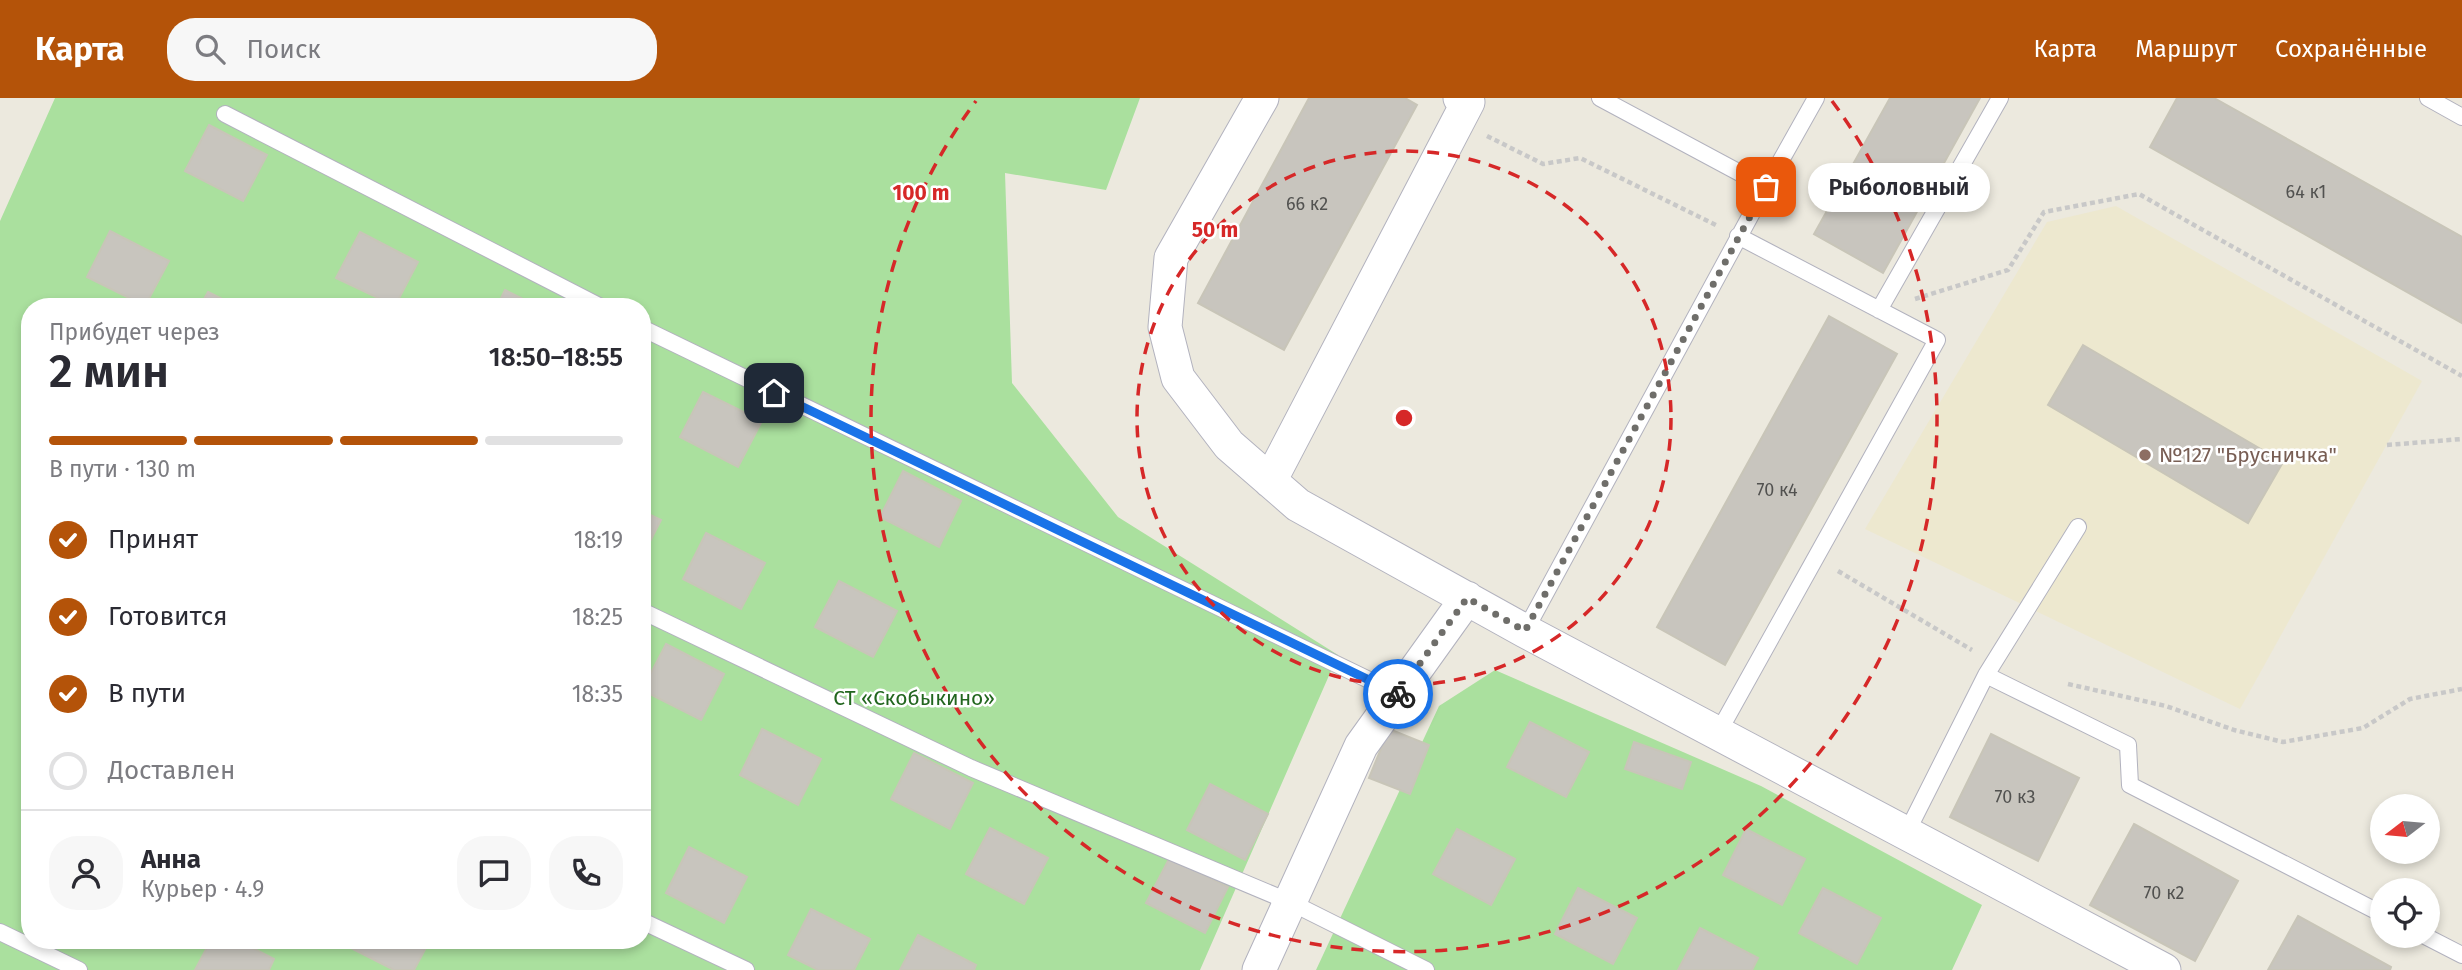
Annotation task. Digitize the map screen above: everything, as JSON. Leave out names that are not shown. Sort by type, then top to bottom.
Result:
[{"type":"street","points":[[1262,98],[1171,258],[1165,327],[1178,379],[1228,445],[1298,505],[1525,631],[2164,970]]},
{"type":"street","points":[[1270,481],[1459,110]]},
{"type":"street","points":[[1259,970],[1361,746],[1467,598]]},
{"type":"lane","points":[[1600,98],[1766,187]]},
{"type":"lane","points":[[1525,631],[1738,236],[1816,98]]},
{"type":"lane","points":[[1879,310],[2000,98]]},
{"type":"lane","points":[[2428,98],[2462,117]]},
{"type":"lane","points":[[225,114],[583,298]]},
{"type":"lane","points":[[1718,733],[1937,340],[1738,236]]},
{"type":"lane","points":[[651,332],[1398,694]]},
{"type":"lane","points":[[1906,832],[1990,669],[2078,527]]},
{"type":"lane","points":[[651,615],[971,768],[1290,902],[1426,970]]},
{"type":"lane","points":[[1990,669],[2128,745],[2130,785],[2370,908]]},
{"type":"lane","points":[[651,925],[746,970]]},
{"type":"lane","points":[[0,932],[21,942]]},
{"type":"lane","points":[[2440,944],[2462,955]]},
{"type":"lane","points":[[35,949],[79,970]]},
{"type":"path","points":[[1459,110],[1543,164],[1580,158],[1738,236]]},
{"type":"path","points":[[1879,310],[2008,270],[2044,212],[2139,194],[2462,376]]},
{"type":"path","points":[[2387,445],[2462,439]]},
{"type":"path","points":[[1815,558],[1990,669]]},
{"type":"path","points":[[2061,682],[2166,706],[2234,730],[2283,742],[2363,728],[2410,699],[2462,690]]},
{"type":"shaded area","name":"№127 \"Брусничка\"","points":[[2116,206],[2422,381],[2240,709],[1865,529],[2047,222]]},
{"type":"green space","name":"СТ «Скобыкино»","points":[[55,98],[1140,98],[1106,190],[1005,173],[1012,383],[1118,517],[1338,655],[1200,970],[0,970],[0,221]]},
{"type":"green space","points":[[1495,670],[1761,786],[1982,905],[1952,970],[1316,970],[1439,706]]},
{"type":"building","points":[[1309,98],[1405,98],[1417,105],[1284,350],[1198,303]]},
{"type":"building","points":[[1890,98],[1980,98],[1883,273],[1814,234]]},
{"type":"building","points":[[2177,98],[2214,98],[2462,237],[2462,323],[2150,147]]},
{"type":"building","points":[[209,125],[267,155],[243,201],[185,171]]},
{"type":"building","points":[[110,231],[169,261],[149,298],[129,298],[87,277]]},
{"type":"building","points":[[360,232],[418,262],[399,298],[378,298],[336,278]]},
{"type":"building","points":[[505,290],[521,298],[501,298]]},
{"type":"building","points":[[208,292],[220,298],[205,298]]},
{"type":"building","points":[[1829,316],[1897,354],[1725,665],[1657,627]]},
{"type":"building","points":[[2083,345],[2283,462],[2248,523],[2048,405]]},
{"type":"building","points":[[703,392],[762,421],[738,467],[680,437]]},
{"type":"building","points":[[903,471],[961,501],[939,547],[880,517]]},
{"type":"building","points":[[651,515],[661,520],[651,539]]},
{"type":"building","points":[[706,533],[765,563],[741,609],[683,579]]},
{"type":"building","points":[[839,581],[897,611],[873,657],[815,627]]},
{"type":"building","points":[[666,644],[724,674],[701,720],[651,695],[651,673]]},
{"type":"building","points":[[1530,722],[1589,752],[1566,797],[1507,767]]},
{"type":"building","points":[[762,729],[821,759],[798,805],[740,775]]},
{"type":"building","points":[[1389,729],[1429,745],[1410,794],[1369,778]]},
{"type":"building","points":[[1991,734],[2079,778],[2038,861],[1950,817]]},
{"type":"building","points":[[1634,742],[1691,762],[1682,789],[1625,769]]},
{"type":"building","points":[[914,753],[973,783],[950,829],[891,799]]},
{"type":"building","points":[[1210,784],[1268,814],[1245,860],[1187,830]]},
{"type":"building","points":[[2134,824],[2238,881],[2195,961],[2090,905]]},
{"type":"building","points":[[990,828],[1048,858],[1024,904],[966,874]]},
{"type":"building","points":[[1457,829],[1515,859],[1491,905],[1433,874]]},
{"type":"building","points":[[1746,829],[1805,859],[1782,905],[1723,875]]},
{"type":"building","points":[[689,847],[747,877],[724,923],[666,893]]},
{"type":"building","points":[[1170,857],[1228,887],[1205,933],[1146,903]]},
{"type":"building","points":[[1578,888],[1637,918],[1613,964],[1555,934]]},
{"type":"building","points":[[1823,888],[1881,918],[1857,964],[1799,933]]},
{"type":"building","points":[[811,909],[870,939],[854,970],[818,970],[788,955]]},
{"type":"building","points":[[2298,916],[2391,967],[2390,970],[2268,970]]},
{"type":"building","points":[[1700,928],[1758,958],[1752,970],[1678,970]]},
{"type":"building","points":[[918,935],[976,965],[974,970],[900,970]]},
{"type":"building","points":[[206,949],[255,949],[274,959],[269,970],[195,970]]},
{"type":"building","points":[[353,949],[425,949],[414,970],[394,970]]},
{"type":"way so far","points":[[1398,694],[1467,598],[1525,631],[1766,187]]},
{"type":"place","name":"Рыболовный","points":[[1766,187]]},
{"type":"place","name":"№127 \"Брусничка\"","points":[[2145,455]]},
{"type":"route","points":[[774,393],[1398,694]]}]
